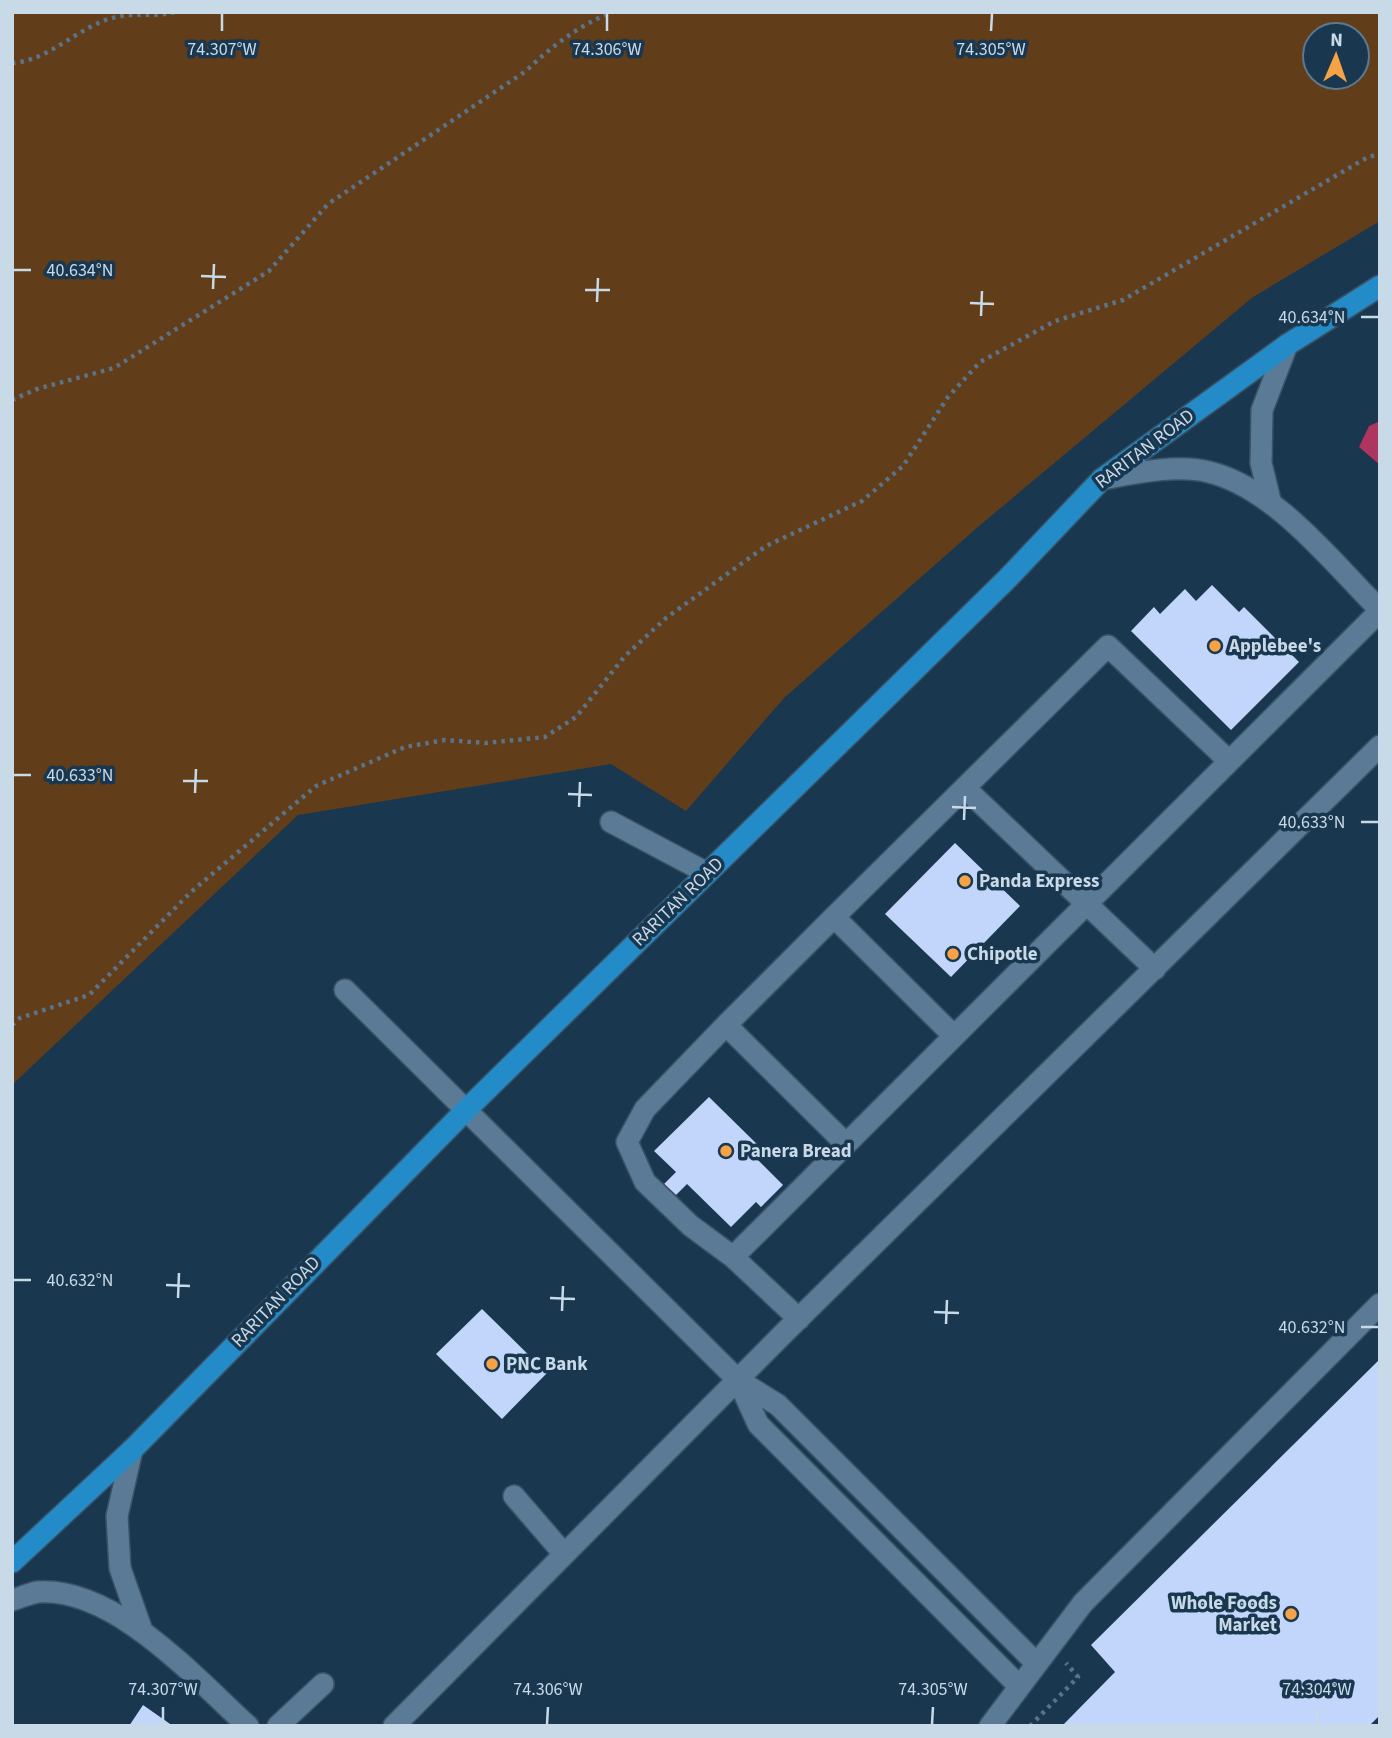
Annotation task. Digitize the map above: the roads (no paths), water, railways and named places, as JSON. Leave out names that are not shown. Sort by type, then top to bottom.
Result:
[{"type":"main road","name":"RARITAN ROAD","points":[[12,1562],[132,1450],[466,1110],[1008,578],[1102,479],[1287,345],[1380,286]]},
{"type":"lane","points":[[1270,500],[1261,463],[1262,410],[1287,345]]},
{"type":"lane","points":[[733,1257],[1380,610],[1270,500],[1209,472],[1159,470],[1102,479]]},
{"type":"lane","points":[[799,1319],[733,1257],[691,1226],[645,1182],[627,1142],[645,1109],[834,917],[1108,646],[1229,761]]},
{"type":"lane","points":[[394,1726],[799,1319],[1380,746]]},
{"type":"lane","points":[[966,789],[1155,969]]},
{"type":"lane","points":[[611,822],[707,873]]},
{"type":"lane","points":[[834,917],[954,1036]]},
{"type":"lane","points":[[345,990],[738,1380],[778,1405],[1036,1663]]},
{"type":"lane","points":[[726,1025],[846,1144]]},
{"type":"lane","points":[[990,1726],[1083,1603],[1380,1304]]},
{"type":"lane","points":[[738,1380],[758,1424],[1019,1686]]},
{"type":"lane","points":[[132,1450],[117,1516],[120,1567],[141,1628]]},
{"type":"lane","points":[[514,1496],[564,1554]]},
{"type":"lane","points":[[12,1600],[38,1592],[84,1600],[141,1628],[247,1726]]},
{"type":"lane","points":[[278,1726],[323,1684]]},
{"type":"place","name":"Applebee's","points":[[1215,646]]},
{"type":"place","name":"Panda Express","points":[[965,881]]},
{"type":"place","name":"Chipotle","points":[[953,954]]},
{"type":"place","name":"Panera Bread","points":[[726,1151]]},
{"type":"place","name":"PNC Bank","points":[[492,1364]]},
{"type":"place","name":"Whole Foods Market","points":[[1291,1614]]}]
